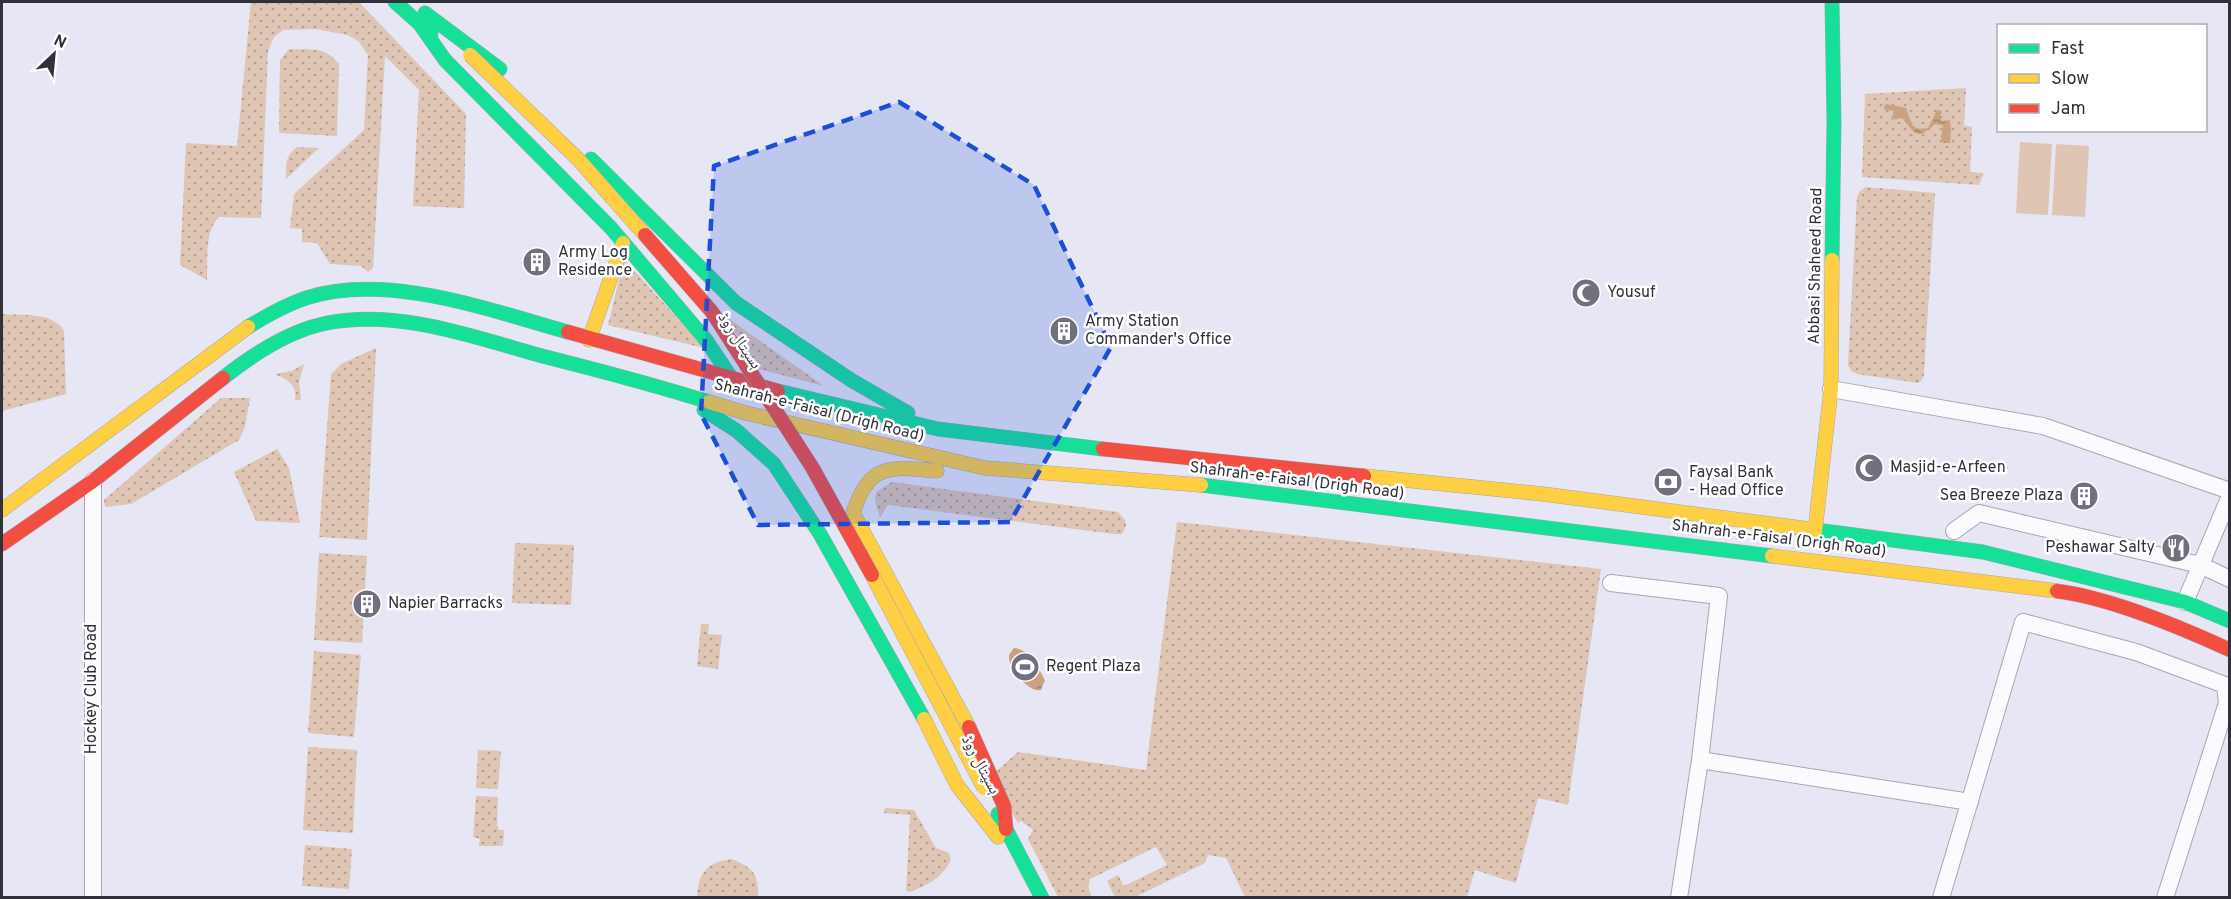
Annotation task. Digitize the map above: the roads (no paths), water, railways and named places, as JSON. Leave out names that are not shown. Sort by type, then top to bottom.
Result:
[{"type":"main road","name":"ہسپتال روڈ","points":[[395,2],[422,18],[578,159],[712,312],[812,467],[858,549],[1002,833],[1029,897]]},
{"type":"main road","name":"ہسپتال روڈ","points":[[412,2],[422,18]]},
{"type":"main road","name":"Abbasi Shaheed Road","points":[[1815,531],[1831,388],[1834,122],[1832,2]]},
{"type":"main road","points":[[422,18],[445,60],[623,243],[706,340],[732,379]]},
{"type":"main road","points":[[422,18],[495,64],[736,303],[851,380],[938,429]]},
{"type":"main road","points":[[589,340],[623,243]]},
{"type":"main road","name":"Shahrah-e-Faisal (Drigh Road)","points":[[2,510],[239,333],[275,311],[306,298],[366,289],[444,297],[732,379],[938,429],[1069,446],[1543,494],[1983,552],[2086,575],[2185,602],[2229,621]]},
{"type":"main road","points":[[706,340],[727,294]]},
{"type":"main road","name":"Shahrah-e-Faisal (Drigh Road)","points":[[2,544],[93,481],[250,357],[309,328],[328,323],[364,319],[432,326],[678,392],[746,413],[985,468],[1182,482],[1287,497],[2073,593],[2170,624],[2229,650]]},
{"type":"main road","points":[[678,392],[737,431],[774,464],[820,534],[919,710],[957,785],[1002,833]]},
{"type":"main road","points":[[985,468],[954,472],[913,468],[883,470],[867,479],[856,499],[853,513],[972,732],[1004,806],[1002,833]]},
{"type":"main road","name":"ہسپتال روڈ","points":[[1002,833],[1042,897]]},
{"type":"street","points":[[1831,388],[2043,426],[2229,492]]},
{"type":"street","name":"Hockey Club Road","points":[[93,481],[93,897]]},
{"type":"street","points":[[2185,602],[2229,496]]},
{"type":"street","points":[[1954,531],[1979,513],[2200,565],[2229,579]]},
{"type":"street","points":[[1611,583],[1719,597],[1700,760],[1679,897]]},
{"type":"street","points":[[1941,897],[2023,622],[2136,652],[2224,685],[2228,704],[2165,897]]},
{"type":"street","points":[[1700,760],[1970,802]]},
{"type":"water","points":[[1886,104],[1906,108],[1912,125],[1918,129],[1928,128],[1937,110],[1942,111],[1940,117],[1942,121],[1950,120],[1950,143],[1943,143],[1941,137],[1943,125],[1935,124],[1923,133],[1916,133],[1902,118],[1891,120],[1894,111],[1883,109]]},
{"type":"water","name":"Regent Plaza","points":[[1014,648],[1025,652],[1036,664],[1045,680],[1041,690],[1025,684],[1012,667],[1009,657]]},
{"type":"place","name":"Army Log Residence","points":[[537,262]]},
{"type":"place","name":"Yousuf","points":[[1586,293]]},
{"type":"place","name":"Army Station Commander's Office","points":[[1064,331]]},
{"type":"place","name":"Masjid-e-Arfeen","points":[[1869,468]]},
{"type":"place","name":"Faysal Bank - Head Office","points":[[1668,482]]},
{"type":"place","name":"Sea Breeze Plaza","points":[[2084,496]]},
{"type":"place","name":"Peshawar Salty","points":[[2176,548]]},
{"type":"place","name":"Napier Barracks","points":[[367,604]]},
{"type":"place","name":"Regent Plaza","points":[[1025,667]]}]
